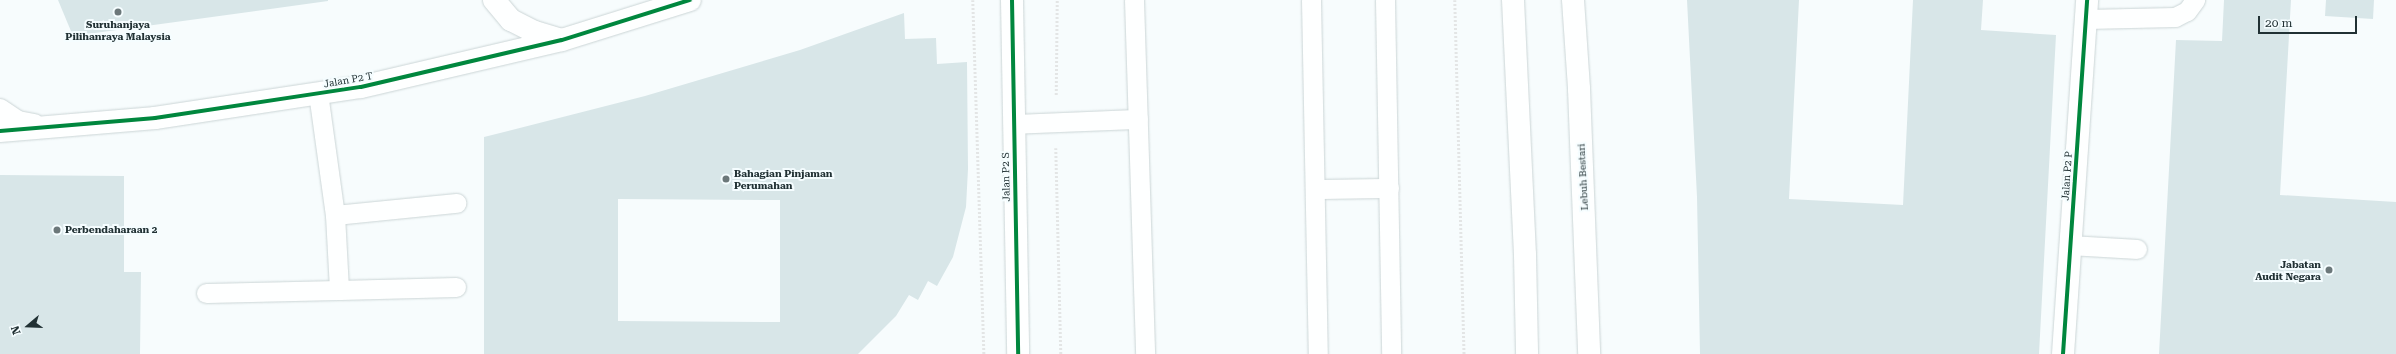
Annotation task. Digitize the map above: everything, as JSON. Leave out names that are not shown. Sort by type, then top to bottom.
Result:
[{"type":"street","points":[[494,0],[512,20],[535,32],[562,40]]},
{"type":"street","name":"Jalan P2 T","points":[[0,131],[155,118],[361,86],[562,40],[690,0]]},
{"type":"street","points":[[1513,0],[1525,255],[1527,354]]},
{"type":"street","name":"Lebuh Bestari","points":[[1573,0],[1580,97],[1589,354]]},
{"type":"street","name":"Jalan P2 S","points":[[1011,1],[1018,354]]},
{"type":"street","name":"Jalan P2 P","points":[[2063,354],[2087,10]]},
{"type":"street","points":[[0,110],[18,122],[47,128]]},
{"type":"lane","points":[[1134,0],[1144,354]]},
{"type":"lane","points":[[1311,0],[1318,354]]},
{"type":"lane","points":[[1384,0],[1391,354]]},
{"type":"lane","points":[[2087,10],[2175,16],[2186,11],[2195,0]]},
{"type":"lane","points":[[318,93],[335,215],[338,290]]},
{"type":"lane","points":[[1013,124],[1138,119]]},
{"type":"lane","points":[[1315,189],[1388,188]]},
{"type":"lane","points":[[335,215],[456,203]]},
{"type":"lane","points":[[2070,246],[2137,249]]},
{"type":"lane","points":[[206,293],[456,287]]},
{"type":"path","points":[[973,0],[984,354]]},
{"type":"path","points":[[1057,0],[1056,122],[1061,354]]},
{"type":"path","points":[[1455,0],[1464,354]]},
{"type":"building","points":[[58,0],[328,0],[328,1],[73,36]]},
{"type":"building","points":[[1687,0],[1799,0],[1789,199],[1903,205],[1913,0],[1983,0],[1981,30],[2056,35],[2039,354],[1700,354],[1697,197]]},
{"type":"building","points":[[2224,0],[2291,0],[2280,195],[2396,202],[2396,354],[2159,354],[2176,40],[2222,41]]},
{"type":"building","points":[[2326,0],[2374,0],[2373,19],[2325,16]]},
{"type":"building","name":"Bahagian Pinjaman Perumahan","points":[[904,13],[905,39],[936,38],[937,64],[967,62],[968,169],[966,207],[953,257],[937,286],[928,281],[918,300],[909,295],[896,316],[858,354],[484,354],[484,137],[645,96],[800,50]],"holes":[[[618,199],[780,200],[780,322],[618,321]]]},
{"type":"building","points":[[0,175],[124,176],[124,272],[141,272],[140,354],[0,354]]},
{"type":"cycle path","points":[[0,131],[155,118],[361,87],[562,40],[690,0]]},
{"type":"cycle path","points":[[1012,0],[1018,354]]},
{"type":"cycle path","points":[[2063,354],[2087,0]]},
{"type":"place","name":"Suruhanjaya Pilihanraya Malaysia","points":[[118,12]]},
{"type":"place","name":"Bahagian Pinjaman Perumahan","points":[[726,179]]},
{"type":"place","name":"Perbendaharaan 2","points":[[57,230]]},
{"type":"place","name":"Jabatan Audit Negara","points":[[2329,270]]}]
